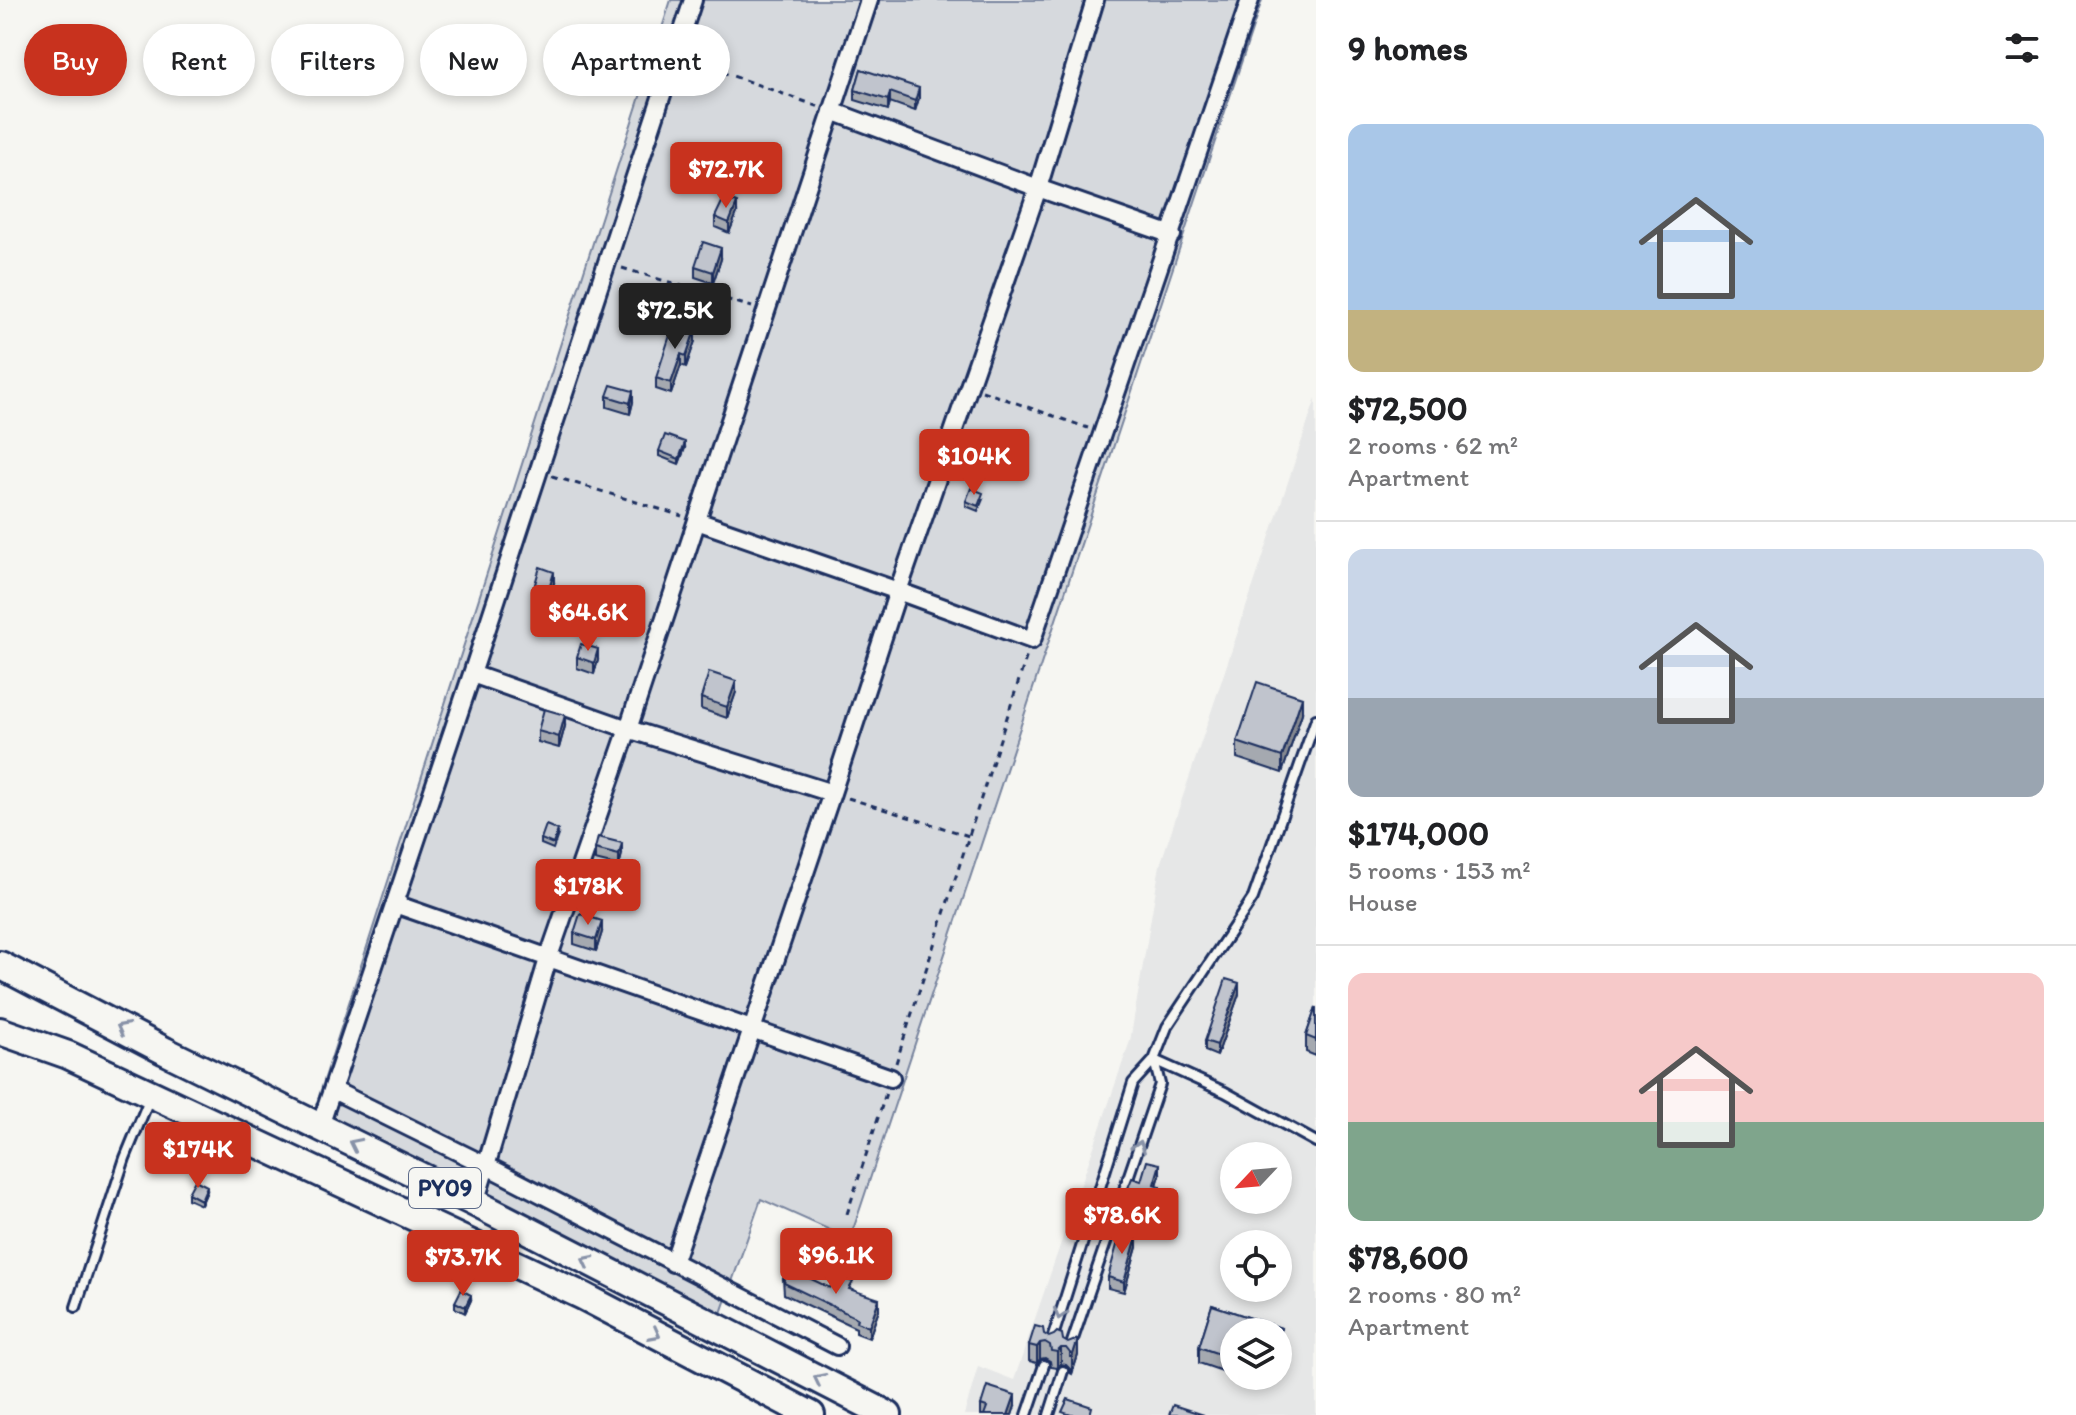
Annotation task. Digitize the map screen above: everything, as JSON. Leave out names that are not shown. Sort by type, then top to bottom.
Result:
[{"type":"highway","name":"PY09","points":[[0,965],[165,1051],[475,1203],[888,1415]]},
{"type":"highway","name":"PY09","points":[[0,1031],[68,1055],[583,1296],[811,1415]]},
{"type":"street","points":[[685,24],[693,0]]},
{"type":"street","points":[[475,1203],[548,959],[628,729],[869,0]]},
{"type":"street","points":[[673,1263],[898,591],[1038,188],[1095,0]]},
{"type":"street","points":[[697,521],[1032,640],[1250,0]]},
{"type":"street","points":[[320,1126],[661,96]]},
{"type":"street","points":[[832,111],[1172,235]]},
{"type":"street","points":[[472,674],[628,729],[832,793]]},
{"type":"street","points":[[395,904],[891,1078]]},
{"type":"street","points":[[333,1090],[837,1346]]},
{"type":"lane","points":[[1050,1346],[1133,1083],[1154,1060],[1167,1027],[1253,898],[1316,719]]},
{"type":"lane","points":[[1154,1060],[1225,1092],[1316,1142]]},
{"type":"lane","points":[[1069,1352],[1160,1084],[1154,1060]]},
{"type":"lane","points":[[76,1307],[125,1158],[151,1094]]},
{"type":"lane","points":[[1027,1415],[1044,1365]]},
{"type":"lane","points":[[1049,1415],[1063,1371]]},
{"type":"path","points":[[730,75],[832,111]]},
{"type":"path","points":[[606,263],[766,311]]},
{"type":"path","points":[[969,386],[1103,433]]},
{"type":"path","points":[[538,472],[697,521]]},
{"type":"path","points":[[847,1214],[1032,640]]},
{"type":"path","points":[[832,793],[969,836]]},
{"type":"shaded area","points":[[671,0],[1262,0],[850,1239],[761,1199],[721,1313],[313,1115],[640,96],[730,96],[730,24],[663,24]]},
{"type":"shaded area","points":[[1316,398],[1316,1415],[964,1415],[978,1366],[1014,1380],[1130,1041],[1160,865]]},
{"type":"building","points":[[861,69],[919,88],[915,101],[890,92],[888,100],[855,90]]},
{"type":"building","points":[[724,198],[737,203],[729,223],[715,217]]},
{"type":"building","points":[[703,242],[721,248],[713,272],[695,266]]},
{"type":"building","points":[[674,323],[695,330],[686,356],[681,354],[671,383],[656,378]]},
{"type":"building","points":[[611,385],[633,391],[630,403],[607,396]]},
{"type":"building","points":[[665,435],[685,442],[679,459],[659,451]]},
{"type":"building","points":[[971,488],[983,493],[978,506],[966,501]]},
{"type":"building","points":[[540,567],[554,572],[549,589],[535,584]]},
{"type":"building","points":[[581,644],[598,649],[594,663],[577,657]]},
{"type":"building","points":[[709,672],[736,681],[727,707],[701,698]]},
{"type":"building","points":[[1257,682],[1302,697],[1282,757],[1237,742]]},
{"type":"building","points":[[544,709],[565,715],[559,737],[538,731]]},
{"type":"building","points":[[546,825],[558,830],[553,844],[541,839]]},
{"type":"building","points":[[598,837],[622,843],[619,855],[595,849]]},
{"type":"building","points":[[580,914],[602,921],[596,940],[574,933]]},
{"type":"building","points":[[1226,979],[1239,983],[1217,1045],[1205,1041]]},
{"type":"building","points":[[1316,1007],[1316,1040],[1306,1036]]},
{"type":"building","points":[[1147,1161],[1160,1164],[1154,1184],[1160,1186],[1157,1196],[1151,1195],[1146,1212],[1133,1208],[1138,1191],[1128,1188],[1132,1178],[1141,1181]]},
{"type":"building","points":[[195,1180],[207,1186],[201,1200],[188,1193]]},
{"type":"building","points":[[1121,1231],[1137,1236],[1124,1282],[1108,1277]]},
{"type":"building","points":[[788,1268],[830,1288],[832,1284],[837,1287],[842,1277],[853,1282],[849,1289],[879,1299],[869,1327],[856,1322],[857,1318],[784,1283]]},
{"type":"building","points":[[461,1290],[471,1295],[465,1307],[455,1302]]},
{"type":"building","points":[[1212,1305],[1251,1318],[1220,1318],[1220,1354],[1199,1347]]},
{"type":"building","points":[[1035,1326],[1043,1328],[1044,1334],[1049,1337],[1057,1332],[1062,1334],[1063,1340],[1068,1343],[1078,1339],[1072,1357],[1066,1348],[1051,1351],[1050,1345],[1045,1342],[1037,1347],[1029,1345]]},
{"type":"building","points":[[987,1386],[1015,1395],[1008,1415],[984,1415],[987,1407],[981,1405]]},
{"type":"building","points":[[1068,1399],[1092,1407],[1090,1415],[1062,1412]]},
{"type":"building","points":[[1173,1405],[1204,1415],[1169,1415]]}]
